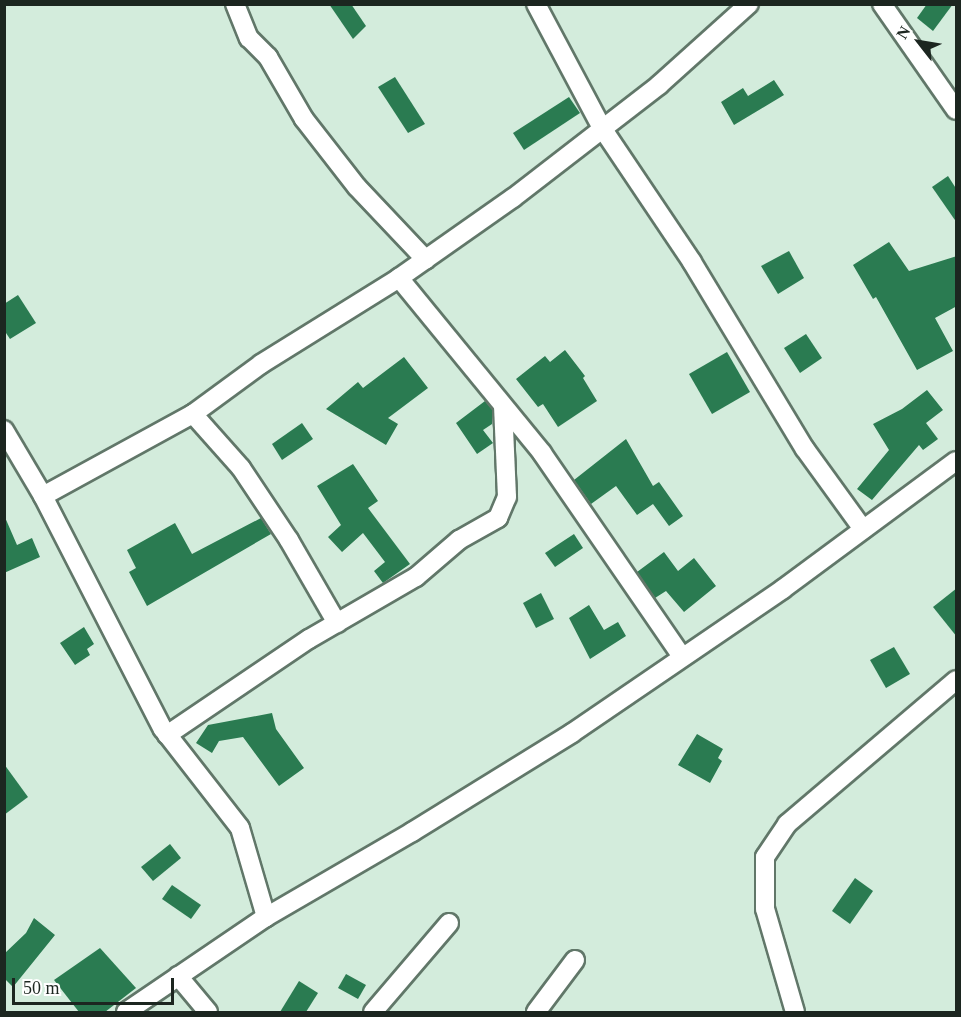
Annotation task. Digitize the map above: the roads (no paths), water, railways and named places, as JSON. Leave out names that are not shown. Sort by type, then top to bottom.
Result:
[{"type":"street","points":[[236,4],[249,38],[268,57],[304,119],[357,187],[426,260]]},
{"type":"street","points":[[536,4],[603,128],[692,262],[805,449],[863,529]]},
{"type":"street","points":[[43,496],[193,414],[252,370],[426,260],[603,128],[704,47],[749,4]]},
{"type":"street","points":[[882,4],[957,110]]},
{"type":"street","points":[[399,278],[542,453],[682,657]]},
{"type":"street","points":[[167,735],[338,623],[416,577],[459,540],[498,518],[507,497],[503,407]]},
{"type":"street","points":[[193,414],[241,468],[290,540],[338,623]]},
{"type":"street","points":[[4,430],[43,496],[167,735],[240,828],[266,917]]},
{"type":"street","points":[[126,1012],[266,917],[572,733],[783,590],[957,460]]},
{"type":"street","points":[[795,1012],[765,909],[765,856],[787,824],[957,680]]},
{"type":"street","points":[[373,1012],[449,923]]},
{"type":"street","points":[[536,1012],[575,960]]},
{"type":"street","points":[[178,976],[208,1012]]}]
